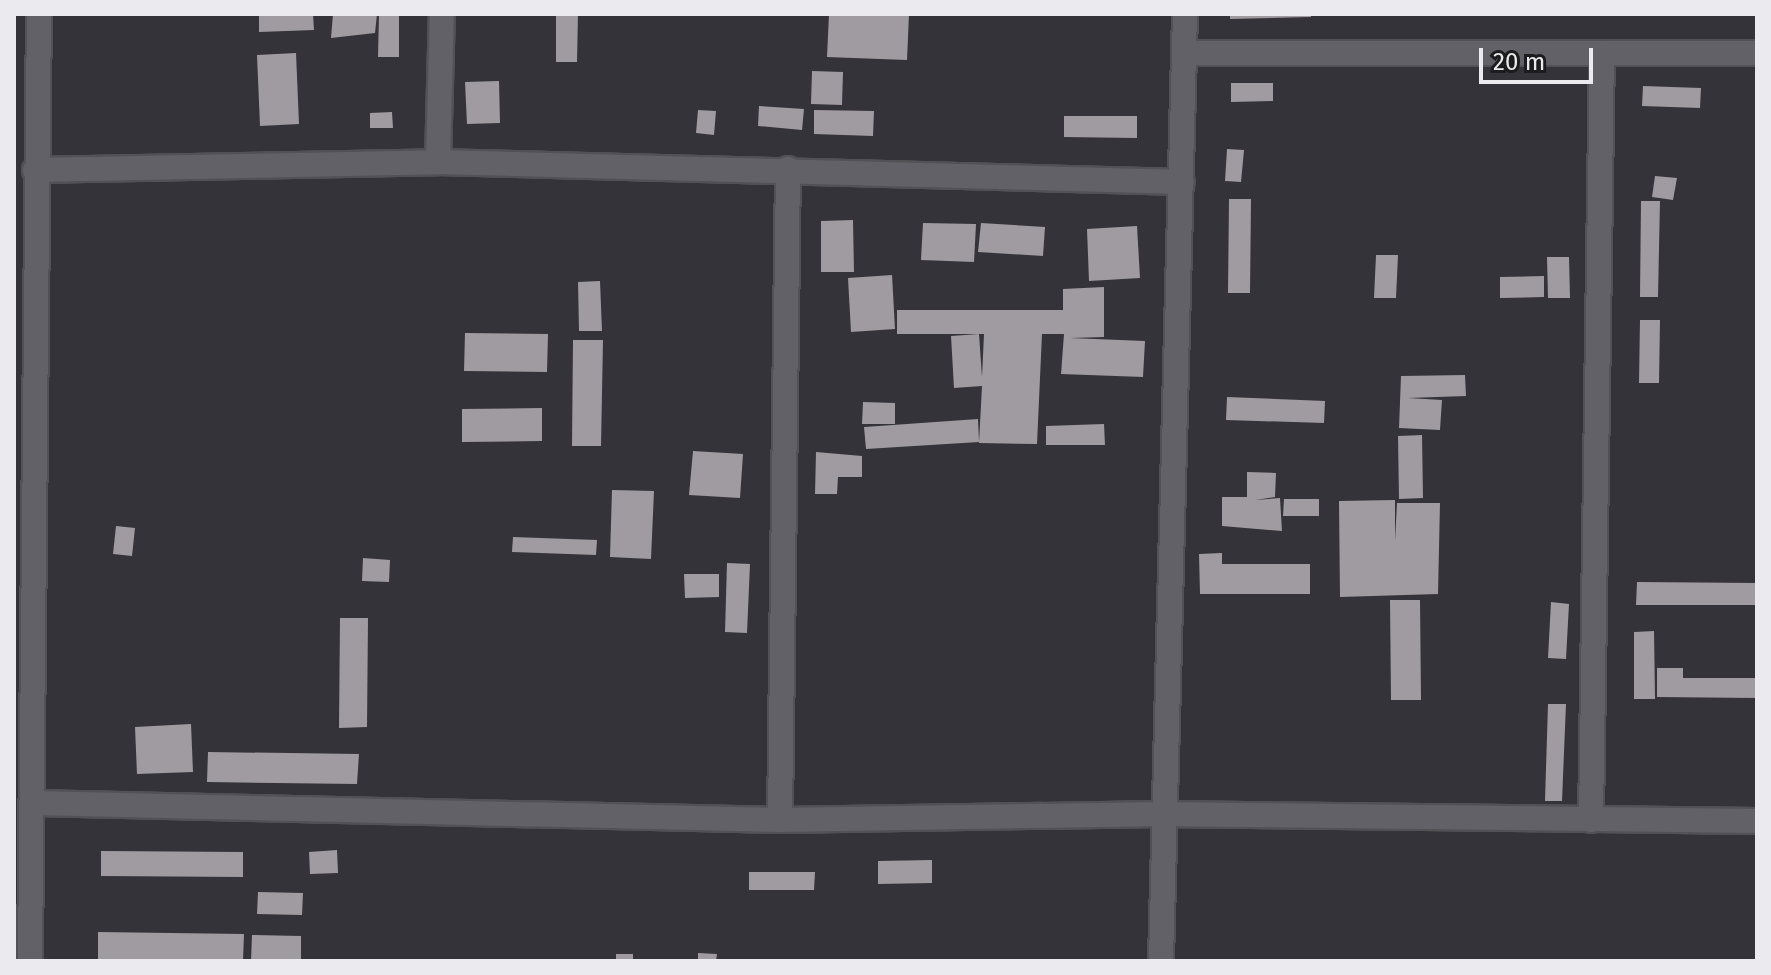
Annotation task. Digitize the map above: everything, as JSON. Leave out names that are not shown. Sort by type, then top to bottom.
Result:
[{"type":"street","points":[[30,961],[35,803],[35,170],[39,14]]},
{"type":"street","points":[[438,162],[442,14]]},
{"type":"street","points":[[1161,961],[1160,814],[1185,14]]},
{"type":"street","points":[[1184,53],[1757,53]]},
{"type":"street","points":[[1591,820],[1602,55]]},
{"type":"street","points":[[35,170],[438,162],[788,169],[1182,182]]},
{"type":"street","points":[[780,820],[788,169]]},
{"type":"street","points":[[35,803],[780,820],[1160,814],[1757,821]]},
{"type":"building","points":[[259,14],[313,14],[314,30],[259,32]]},
{"type":"building","points":[[333,14],[377,14],[375,33],[331,38]]},
{"type":"building","points":[[379,14],[399,14],[399,57],[378,57]]},
{"type":"building","points":[[556,14],[578,14],[577,62],[556,62]]},
{"type":"building","points":[[829,14],[909,14],[907,60],[827,57]]},
{"type":"building","points":[[1230,14],[1311,14],[1311,17],[1230,19]]},
{"type":"building","points":[[296,53],[299,124],[260,126],[257,55]]},
{"type":"building","points":[[812,71],[843,72],[842,105],[811,104]]},
{"type":"building","points":[[499,81],[500,123],[467,124],[465,82]]},
{"type":"building","points":[[1231,83],[1273,83],[1273,101],[1231,102]]},
{"type":"building","points":[[1643,86],[1701,88],[1700,108],[1642,106]]},
{"type":"building","points":[[759,106],[804,109],[802,130],[758,126]]},
{"type":"building","points":[[698,110],[716,111],[714,135],[696,133]]},
{"type":"building","points":[[814,110],[874,111],[873,136],[814,134]]},
{"type":"building","points":[[392,112],[393,128],[370,128],[370,113]]},
{"type":"building","points":[[1064,116],[1137,116],[1137,138],[1064,137]]},
{"type":"building","points":[[1227,149],[1244,150],[1241,182],[1225,181]]},
{"type":"building","points":[[1655,176],[1677,178],[1673,200],[1652,197]]},
{"type":"building","points":[[1229,199],[1251,199],[1250,293],[1228,293]]},
{"type":"building","points":[[1641,201],[1660,201],[1658,297],[1640,297]]},
{"type":"building","points":[[853,220],[854,272],[821,272],[821,221]]},
{"type":"building","points":[[923,223],[976,224],[974,262],[921,260]]},
{"type":"building","points":[[981,223],[1045,227],[1043,256],[978,252]]},
{"type":"building","points":[[1137,226],[1140,278],[1089,281],[1087,229]]},
{"type":"building","points":[[1376,255],[1398,255],[1396,298],[1374,298]]},
{"type":"building","points":[[1547,257],[1569,257],[1570,298],[1548,298]]},
{"type":"building","points":[[892,275],[895,329],[851,332],[848,278]]},
{"type":"building","points":[[1544,276],[1544,297],[1500,298],[1500,277]]},
{"type":"building","points":[[600,281],[602,331],[579,331],[578,282]]},
{"type":"building","points":[[1104,287],[1104,337],[1070,338],[1145,341],[1143,377],[1061,374],[1064,334],[1042,334],[1037,444],[979,443],[982,386],[954,388],[951,336],[979,334],[897,334],[897,310],[1063,310],[1063,289]],"holes":[[[979,334],[984,334],[982,377]]]},
{"type":"building","points":[[1640,320],[1660,320],[1659,383],[1639,383]]},
{"type":"building","points":[[465,333],[548,334],[547,372],[464,371]]},
{"type":"building","points":[[573,340],[603,340],[601,446],[572,446]]},
{"type":"building","points":[[1465,375],[1466,396],[1408,398],[1442,400],[1440,430],[1399,428],[1401,376]]},
{"type":"building","points":[[1227,397],[1325,401],[1324,423],[1226,420]]},
{"type":"building","points":[[863,402],[895,403],[895,424],[862,424]]},
{"type":"building","points":[[542,408],[542,441],[462,442],[462,409]]},
{"type":"building","points":[[978,419],[979,442],[866,449],[864,427]]},
{"type":"building","points":[[1104,424],[1105,445],[1046,445],[1046,426]]},
{"type":"building","points":[[1422,435],[1423,498],[1399,499],[1398,436]]},
{"type":"building","points":[[693,451],[743,454],[740,498],[689,495]]},
{"type":"building","points":[[816,452],[862,456],[862,477],[838,477],[837,494],[815,494]]},
{"type":"building","points":[[1247,472],[1276,473],[1275,497],[1255,500],[1280,498],[1282,531],[1222,526],[1222,497],[1247,497]]},
{"type":"building","points":[[612,490],[654,491],[651,559],[610,557]]},
{"type":"building","points":[[1284,499],[1319,499],[1319,516],[1283,516]]},
{"type":"building","points":[[1395,500],[1395,541],[1397,503],[1440,503],[1438,594],[1340,597],[1339,501]]},
{"type":"building","points":[[116,526],[135,528],[132,556],[113,554]]},
{"type":"building","points":[[513,537],[597,540],[596,555],[512,552]]},
{"type":"building","points":[[1222,553],[1222,564],[1310,564],[1310,594],[1200,594],[1199,554]]},
{"type":"building","points":[[363,558],[390,560],[389,582],[362,581]]},
{"type":"building","points":[[727,563],[750,564],[747,633],[725,632]]},
{"type":"building","points":[[684,574],[719,574],[719,597],[685,598]]},
{"type":"building","points":[[1637,582],[1757,583],[1757,605],[1636,605]]},
{"type":"building","points":[[1390,600],[1420,600],[1421,700],[1391,700]]},
{"type":"building","points":[[1551,602],[1569,604],[1566,659],[1548,658]]},
{"type":"building","points":[[340,618],[368,618],[367,727],[339,728]]},
{"type":"building","points":[[1654,631],[1655,699],[1634,699],[1634,632]]},
{"type":"building","points":[[1657,668],[1683,668],[1683,678],[1757,678],[1757,698],[1657,697]]},
{"type":"building","points":[[1548,704],[1566,704],[1562,801],[1545,801]]},
{"type":"building","points":[[191,724],[193,772],[137,774],[135,727]]},
{"type":"building","points":[[208,752],[359,754],[357,784],[207,782]]},
{"type":"building","points":[[337,850],[338,873],[310,874],[309,852]]},
{"type":"building","points":[[101,851],[243,852],[243,877],[101,876]]},
{"type":"building","points":[[932,860],[932,883],[878,884],[878,861]]},
{"type":"building","points":[[749,872],[815,872],[814,890],[749,890]]},
{"type":"building","points":[[258,892],[303,893],[302,915],[257,914]]},
{"type":"building","points":[[98,932],[244,934],[243,961],[98,961]]},
{"type":"building","points":[[252,935],[301,936],[301,961],[251,961]]},
{"type":"building","points":[[698,953],[717,954],[716,961],[698,961]]},
{"type":"building","points":[[616,954],[633,954],[633,961],[616,961]]}]
